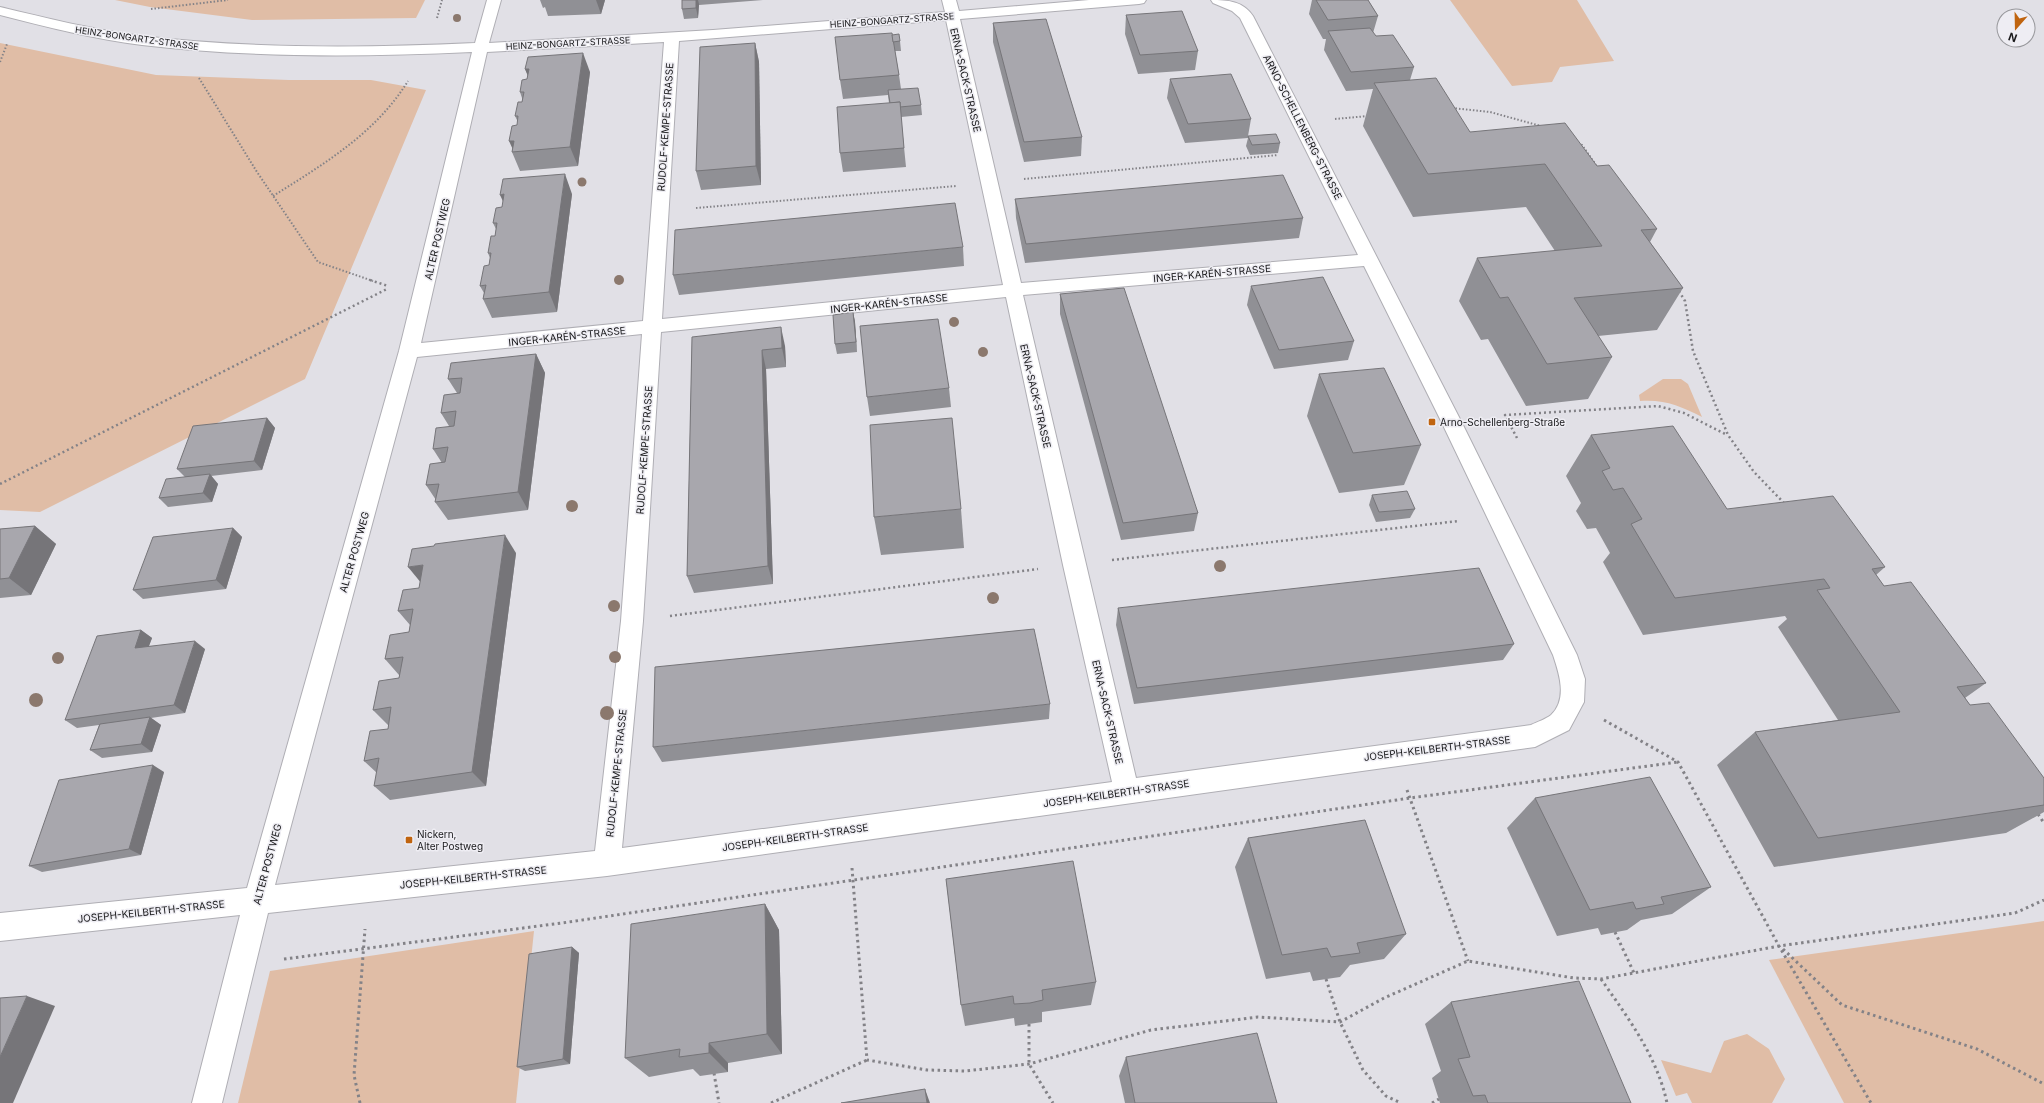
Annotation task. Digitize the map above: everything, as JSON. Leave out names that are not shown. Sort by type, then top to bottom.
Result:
[{"type":"street","name":"ALTER POSTWEG","points":[[207,1103],[257,900],[410,352],[480,48],[494,0]]},
{"type":"street","name":"HEINZ-BONGARTZ-STRASSE","points":[[0,11],[36,21],[180,46],[242,51],[299,52],[480,48],[672,37],[950,8],[1139,0]]},
{"type":"street","name":"ARNO-SCHELLENBERG-STRASSE","points":[[1218,0],[1237,8],[1246,16],[1370,260],[1565,655],[1573,679],[1572,702]]},
{"type":"street","name":"ERNA-SACK-STRASSE","points":[[950,8],[1127,792]]},
{"type":"street","name":"RUDOLF-KEMPE-STRASSE","points":[[607,863],[632,621],[672,37]]},
{"type":"street","name":"INGER-KARÉN-STRASSE","points":[[410,352],[1013,290],[1370,260]]},
{"type":"street","name":"JOSEPH-KEILBERTH-STRASSE","points":[[0,927],[607,863],[1394,754],[1535,736],[1560,722],[1572,702]]},
{"type":"path","points":[[273,196],[317,168],[378,122],[406,86],[424,50],[442,0]]},
{"type":"path","points":[[0,62],[8,39]]},
{"type":"path","points":[[0,484],[391,287],[318,262],[273,196],[180,46]]},
{"type":"path","points":[[1447,108],[1455,107],[1490,112],[1547,128]]},
{"type":"path","points":[[1300,122],[1370,116]]},
{"type":"path","points":[[1575,141],[1582,145],[1600,170]]},
{"type":"path","points":[[1678,289],[1685,301],[1693,351],[1728,435],[1754,472],[1786,504]]},
{"type":"path","points":[[1517,438],[1505,415],[1658,406],[1684,413],[1728,435]]},
{"type":"path","points":[[1572,702],[1678,762],[1779,946],[1871,1103]]},
{"type":"path","points":[[1394,754],[1468,961]]},
{"type":"path","points":[[280,960],[562,923],[1410,798],[1678,762]]},
{"type":"path","points":[[2035,810],[2044,823]]},
{"type":"path","points":[[850,830],[867,1060]]},
{"type":"path","points":[[360,1103],[354,1075],[368,889]]},
{"type":"path","points":[[771,1103],[867,1060],[927,1070],[965,1072],[1029,1064],[1151,1030],[1258,1017],[1340,1022],[1384,998],[1468,961],[1574,978],[1601,979],[1779,946],[2015,913],[2044,900]]},
{"type":"path","points":[[1615,932],[1634,973]]},
{"type":"path","points":[[1779,946],[1842,1005],[1977,1049],[2044,1084]]},
{"type":"path","points":[[1326,979],[1340,1022],[1363,1070],[1386,1096],[1401,1103]]},
{"type":"path","points":[[1601,979],[1648,1050],[1666,1094],[1667,1103]]},
{"type":"path","points":[[1029,1024],[1029,1064],[1053,1103]]},
{"type":"path","points":[[714,1074],[719,1103]]},
{"type":"path","points":[[1432,1103],[1439,1099]]},
{"type":"shaded area","points":[[115,0],[425,0],[416,18],[252,20],[150,7]]},
{"type":"shaded area","points":[[1450,0],[1577,0],[1614,61],[1560,67],[1552,82],[1512,86]]},
{"type":"shaded area","points":[[0,43],[156,75],[289,80],[371,80],[426,90],[305,379],[40,512],[0,510]]},
{"type":"shaded area","points":[[1663,379],[1681,379],[1688,384],[1702,417],[1665,402],[1640,401],[1639,395]]},
{"type":"shaded area","points":[[2044,921],[2044,1103],[1844,1103],[1769,960]]},
{"type":"shaded area","points":[[534,931],[516,1103],[238,1103],[270,971]]},
{"type":"shaded area","points":[[1747,1034],[1769,1049],[1785,1079],[1772,1103],[1692,1103],[1687,1093],[1676,1096],[1661,1060],[1711,1073],[1724,1041]]},
{"type":"building","points":[[682,0],[696,0],[696,8],[682,9]]},
{"type":"building","points":[[1316,0],[1368,0],[1378,16],[1328,20]]},
{"type":"building","points":[[1182,11],[1198,51],[1140,55],[1126,15]]},
{"type":"building","points":[[1046,19],[1082,137],[1024,142],[993,23]]},
{"type":"building","points":[[1370,28],[1376,36],[1393,35],[1414,67],[1351,72],[1328,31]]},
{"type":"building","points":[[892,33],[899,75],[840,80],[835,37]]},
{"type":"building","points":[[899,34],[900,41],[893,42],[892,35]]},
{"type":"building","points":[[755,43],[756,166],[696,171],[700,47]]},
{"type":"building","points":[[583,53],[570,147],[512,152],[514,141],[509,141],[512,126],[517,125],[518,116],[515,116],[518,102],[522,102],[524,92],[520,92],[522,80],[527,79],[529,69],[525,69],[528,57]]},
{"type":"building","points":[[1231,74],[1251,119],[1188,124],[1170,79]]},
{"type":"building","points":[[1436,78],[1470,132],[1565,123],[1597,166],[1609,165],[1657,229],[1641,230],[1683,288],[1574,298],[1612,357],[1547,364],[1508,297],[1500,298],[1477,258],[1602,246],[1545,164],[1428,174],[1374,83]]},
{"type":"building","points":[[918,88],[921,105],[900,107],[900,102],[890,103],[888,90]]},
{"type":"building","points":[[900,102],[904,148],[840,153],[837,107]]},
{"type":"building","points":[[1276,134],[1280,143],[1252,145],[1248,136]]},
{"type":"building","points":[[565,174],[549,292],[483,299],[486,285],[480,286],[484,266],[489,265],[491,253],[488,253],[491,236],[495,236],[497,223],[493,223],[496,208],[502,207],[504,194],[500,195],[503,179]]},
{"type":"building","points":[[1283,175],[1303,218],[1026,244],[1015,199]]},
{"type":"building","points":[[955,203],[963,247],[673,275],[675,230]]},
{"type":"building","points":[[1323,277],[1354,341],[1279,350],[1251,286]]},
{"type":"building","points":[[1124,288],[1198,513],[1123,523],[1060,294]]},
{"type":"building","points":[[853,312],[856,342],[835,344],[833,315]]},
{"type":"building","points":[[938,319],[949,388],[867,397],[860,326]]},
{"type":"building","points":[[781,327],[782,348],[762,350],[768,566],[687,576],[692,337]]},
{"type":"building","points":[[536,354],[518,492],[435,502],[439,484],[426,485],[430,464],[445,462],[448,447],[433,449],[436,428],[454,426],[456,411],[441,413],[444,395],[460,393],[462,378],[448,379],[451,363]]},
{"type":"building","points":[[1384,368],[1421,445],[1353,453],[1319,374]]},
{"type":"building","points":[[267,418],[254,461],[177,469],[193,426]]},
{"type":"building","points":[[952,418],[961,509],[874,517],[870,425]]},
{"type":"building","points":[[1673,426],[1727,509],[1833,496],[1885,567],[1872,569],[1884,586],[1911,582],[1986,683],[1957,687],[1970,705],[1989,703],[2044,778],[2044,805],[1818,838],[1755,732],[1900,712],[1817,590],[1830,588],[1824,579],[1675,598],[1631,524],[1642,519],[1623,488],[1613,490],[1602,471],[1610,468],[1591,435]]},
{"type":"building","points":[[210,474],[203,493],[159,498],[166,479]]},
{"type":"building","points":[[1407,491],[1415,509],[1379,512],[1372,495]]},
{"type":"building","points":[[35,526],[9,578],[0,579],[0,529]]},
{"type":"building","points":[[233,528],[216,580],[133,590],[153,537]]},
{"type":"building","points":[[505,535],[472,772],[374,786],[379,758],[364,761],[370,731],[388,729],[391,707],[373,710],[379,681],[399,678],[403,657],[385,659],[390,635],[409,632],[413,609],[398,611],[403,590],[419,588],[423,565],[408,567],[412,549],[434,546],[435,544]]},
{"type":"building","points":[[1479,568],[1514,644],[1137,688],[1118,608]]},
{"type":"building","points":[[1034,629],[1050,704],[653,747],[655,667]]},
{"type":"building","points":[[141,630],[135,648],[195,641],[174,705],[65,720],[97,636]]},
{"type":"building","points":[[150,717],[141,744],[90,750],[100,724]]},
{"type":"building","points":[[153,765],[129,849],[29,866],[59,780]]},
{"type":"building","points":[[1650,777],[1711,887],[1661,897],[1664,904],[1636,909],[1633,902],[1590,910],[1535,798]]},
{"type":"building","points":[[1365,820],[1406,934],[1357,943],[1360,953],[1331,957],[1327,948],[1282,955],[1248,838]]},
{"type":"building","points":[[1073,861],[1096,982],[1042,990],[1043,1000],[1030,1003],[1014,1004],[1013,996],[961,1005],[946,879]]},
{"type":"building","points":[[765,904],[767,1034],[709,1043],[709,1053],[679,1057],[680,1049],[625,1058],[631,924]]},
{"type":"building","points":[[572,947],[563,1059],[517,1067],[529,954]]},
{"type":"building","points":[[1579,981],[1631,1103],[1488,1103],[1485,1095],[1473,1096],[1458,1059],[1470,1057],[1451,1002]]},
{"type":"building","points":[[27,996],[0,1057],[0,998]]},
{"type":"building","points":[[1257,1033],[1277,1103],[1135,1103],[1126,1057]]},
{"type":"building","points":[[925,1089],[927,1103],[841,1103]]},
{"type":"place","name":"Arno-Schellenberg-Straße","points":[[1432,422]]},
{"type":"place","name":"Nickern, Alter Postweg","points":[[409,840]]}]
